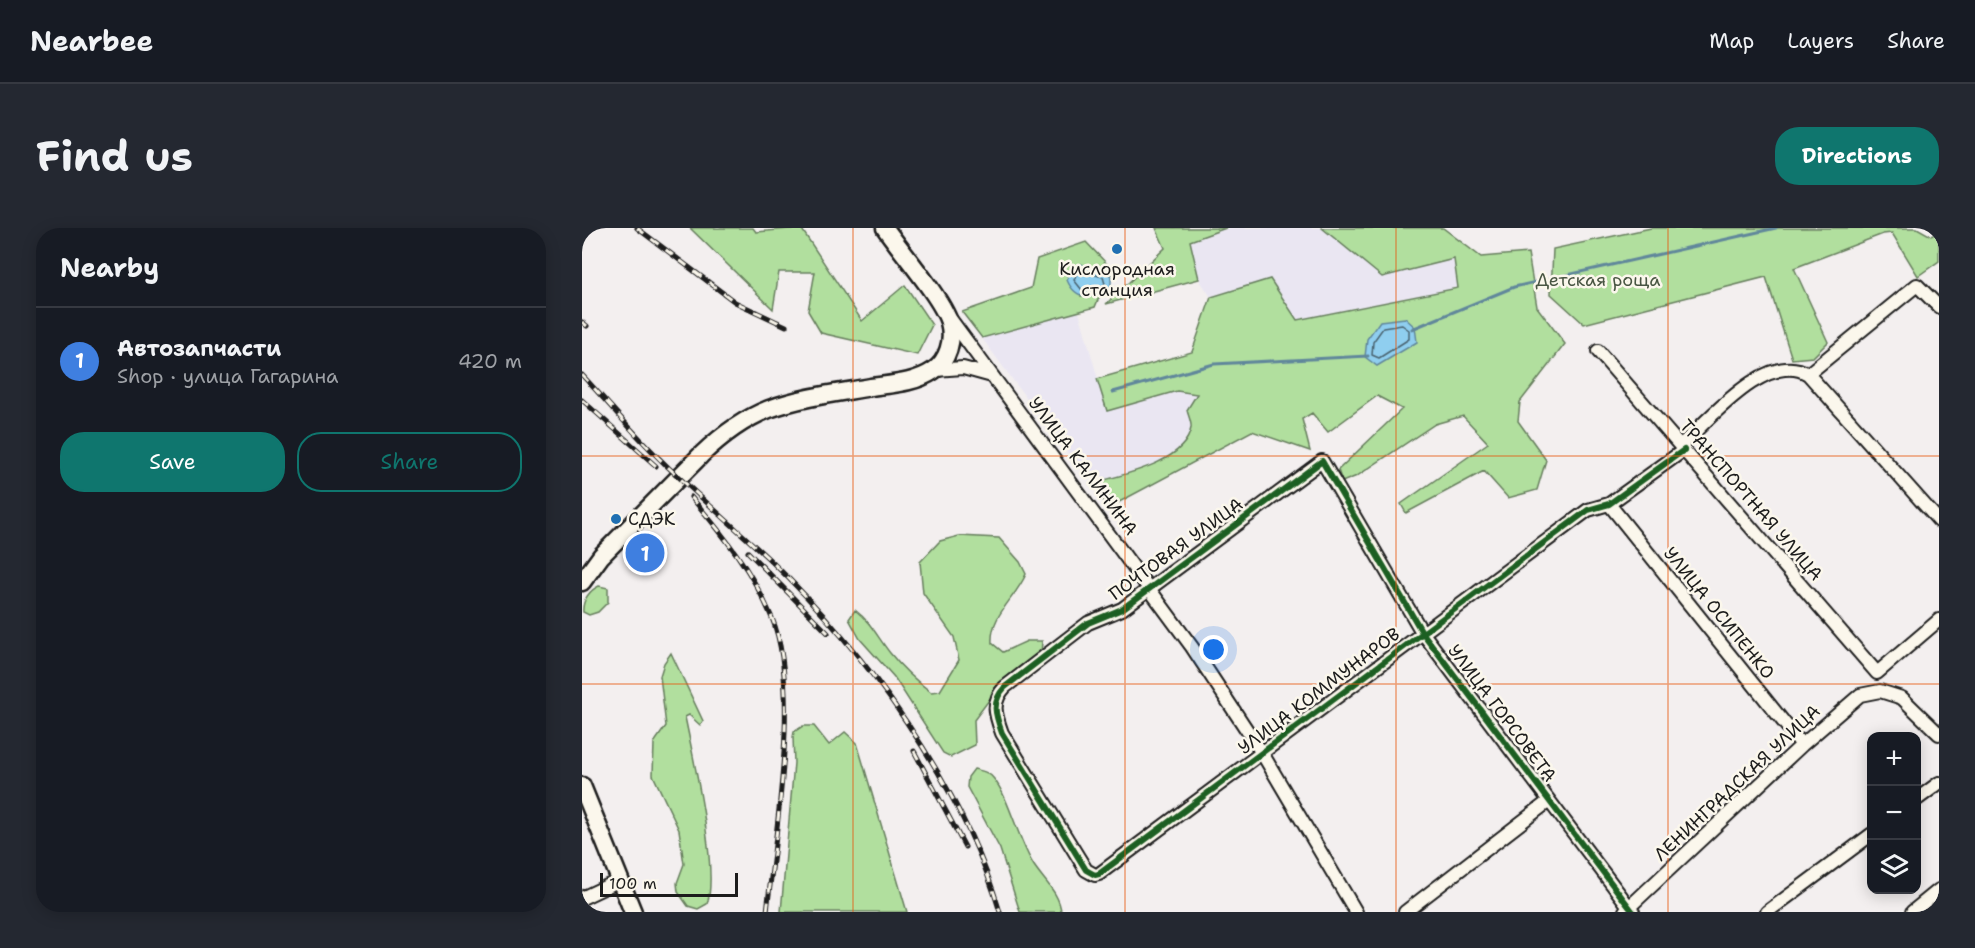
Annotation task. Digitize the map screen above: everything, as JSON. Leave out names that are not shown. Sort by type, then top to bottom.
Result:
[{"type":"main road","points":[[582,582],[602,556],[701,455],[718,439],[748,418],[794,401],[912,381],[935,370],[947,354],[950,344],[950,324],[944,311],[885,228]]},
{"type":"main road","points":[[582,786],[633,912]]},
{"type":"street","points":[[1939,307],[1917,285],[1808,374],[1939,521]]},
{"type":"street","name":"УЛИЦА КАЛИНИНА","points":[[944,311],[1150,587],[1262,753],[1356,912]]},
{"type":"street","name":"ТРАНСПОРТНАЯ УЛИЦА","points":[[1598,351],[1877,673]]},
{"type":"street","points":[[935,370],[963,368],[992,376]]},
{"type":"street","name":"УЛИЦА КОММУНАРОВ","points":[[1090,874],[1099,874],[1588,510],[1609,504],[1682,448],[1757,377],[1784,368],[1798,368],[1808,374]]},
{"type":"street","name":"ПОЧТОВАЯ УЛИЦА","points":[[1090,874],[1002,733],[995,714],[998,695],[1005,687],[1088,623],[1122,609],[1322,461]]},
{"type":"street","name":"УЛИЦА ГОРСОВЕТА","points":[[1322,461],[1422,632],[1629,911]]},
{"type":"street","name":"УЛИЦА ОСИПЕНКО","points":[[1609,504],[1802,745]]},
{"type":"street","points":[[1939,620],[1877,673],[1880,691],[1902,698],[1914,706],[1939,734]]},
{"type":"street","name":"ЛЕНИНГРАДСКАЯ УЛИЦА","points":[[1629,911],[1851,701],[1860,695],[1880,691]]},
{"type":"street","points":[[1921,797],[1939,783]]},
{"type":"street","points":[[1405,912],[1549,801]]},
{"type":"street","points":[[1767,912],[1867,838]]},
{"type":"street","points":[[582,898],[620,880]]},
{"type":"street","points":[[1912,912],[1939,890]]},
{"type":"shaded area","points":[[1226,228],[1322,228],[1382,277],[1454,259],[1459,289],[1297,320],[1270,279],[1211,297],[1199,279],[1190,240]]},
{"type":"shaded area","points":[[1079,312],[1107,411],[1177,391],[1198,394],[1192,427],[1184,446],[1149,468],[1093,483],[1060,444],[982,338]]},
{"type":"green space","points":[[690,228],[753,228],[756,232],[801,228],[862,321],[905,285],[932,325],[917,355],[821,333],[808,311],[815,272],[779,272],[773,309]]},
{"type":"green space","points":[[1156,228],[1226,228],[1190,241],[1199,279],[1106,304],[1165,248]]},
{"type":"green space","points":[[1322,228],[1443,228],[1481,257],[1528,253],[1537,307],[1565,344],[1520,402],[1518,421],[1546,460],[1537,490],[1508,498],[1484,471],[1406,513],[1401,504],[1488,443],[1463,416],[1435,424],[1357,476],[1342,482],[1338,470],[1402,409],[1377,396],[1328,432],[1312,413],[1302,419],[1310,451],[1252,431],[1108,508],[1093,483],[1151,466],[1177,450],[1186,440],[1191,428],[1187,410],[1197,394],[1177,391],[1107,411],[1097,379],[1192,352],[1211,297],[1270,279],[1297,320],[1458,288],[1454,259],[1382,277]]},
{"type":"green space","name":"Детская роща","points":[[1651,228],[1917,228],[1931,236],[1939,232],[1939,261],[1918,276],[1892,233],[1883,234],[1794,268],[1828,342],[1813,357],[1792,359],[1766,277],[1584,324],[1551,294],[1553,249]]},
{"type":"green space","points":[[1086,242],[1109,266],[1111,276],[1105,271],[1090,270],[1081,296],[1100,295],[1095,307],[982,338],[962,312],[1031,288],[1037,259]]},
{"type":"green space","points":[[959,536],[999,538],[1020,562],[1026,574],[999,615],[992,633],[992,643],[1003,652],[1027,641],[1042,641],[1041,656],[995,692],[974,720],[975,745],[951,757],[943,753],[894,677],[860,639],[849,619],[855,610],[866,620],[909,674],[931,692],[940,691],[959,660],[954,637],[923,593],[920,562],[940,541]]},
{"type":"green space","points":[[599,586],[608,588],[608,602],[598,612],[589,615],[583,612],[585,600]]},
{"type":"green space","points":[[671,653],[703,721],[700,725],[689,715],[685,717],[704,813],[710,866],[707,904],[698,909],[688,906],[678,892],[677,883],[684,864],[679,830],[653,775],[654,743],[666,726],[660,676],[664,663]]},
{"type":"green space","points":[[803,726],[814,726],[829,745],[845,732],[857,743],[907,912],[781,912],[794,763],[793,737],[794,732]]},
{"type":"green space","points":[[974,769],[990,775],[999,787],[1028,854],[1054,892],[1061,912],[1020,912],[1000,849],[967,787],[968,777]]},
{"type":"water","points":[[1081,264],[1108,273],[1111,276],[1111,287],[1092,296],[1075,292],[1067,280],[1072,267]]},
{"type":"water","points":[[1405,318],[1415,327],[1417,342],[1377,366],[1365,357],[1367,339],[1380,321]]},
{"type":"waterway","points":[[1412,329],[1514,287],[1776,228]]},
{"type":"waterway","points":[[1113,392],[1214,364],[1368,356]]},
{"type":"railway","points":[[637,228],[735,302],[786,326]]},
{"type":"railway","points":[[582,322],[587,326]]},
{"type":"railway","points":[[582,375],[635,434],[681,480],[770,560],[806,596],[875,678],[907,722],[962,816],[983,864],[1000,912]]},
{"type":"railway","points":[[582,400],[656,466]]},
{"type":"railway","points":[[691,497],[726,539],[756,585],[772,618],[780,648],[785,683],[785,722],[780,803],[767,912]]},
{"type":"railway","points":[[748,552],[828,633]]},
{"type":"railway","points":[[914,751],[965,847]]},
{"type":"cycle path","points":[[1633,912],[1422,632],[1322,461],[1122,609],[1088,623],[1005,687],[996,703],[996,714],[1002,733],[1086,870],[1095,875],[1099,874],[1588,510],[1609,504],[1684,450]]},
{"type":"place","name":"Кислородная станция","points":[[1117,249]]},
{"type":"place","name":"СДЭК","points":[[616,519]]},
{"type":"place","name":"Автозапчасти","points":[[645,553]]}]
